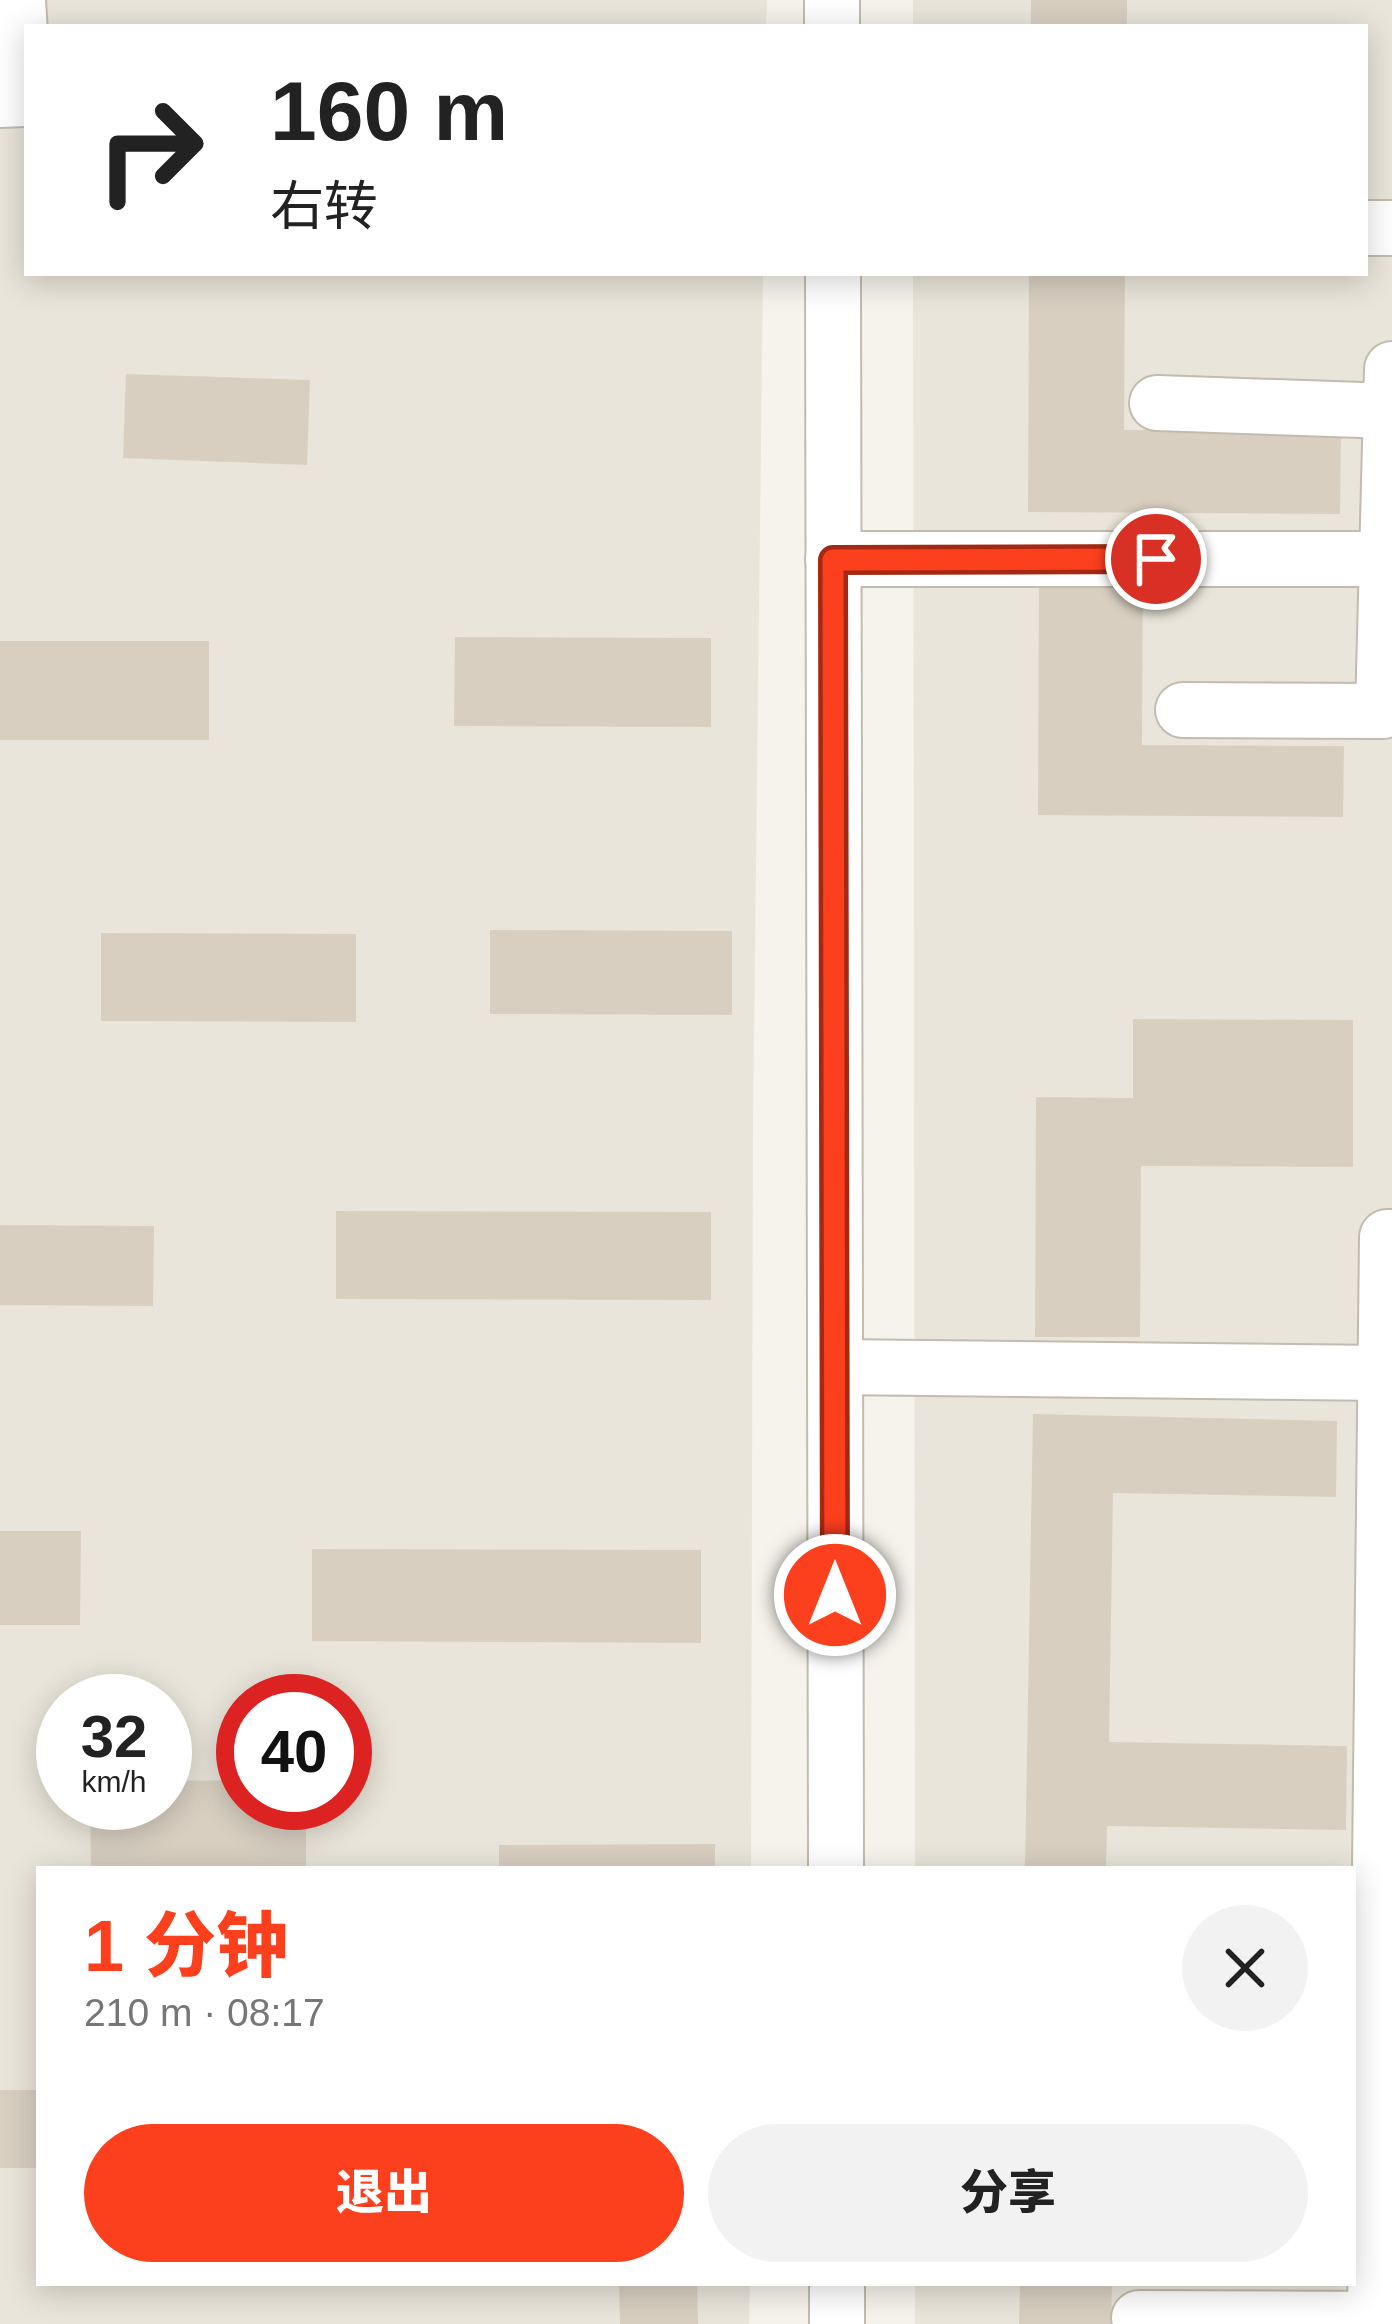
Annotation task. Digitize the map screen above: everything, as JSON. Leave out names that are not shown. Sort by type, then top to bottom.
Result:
[{"type":"street","points":[[0,100],[24,99],[18,0]]},
{"type":"street","points":[[832,276],[836,1866]]},
{"type":"street","points":[[1183,710],[1383,711],[1392,369]]},
{"type":"street","points":[[1157,403],[1391,410]]},
{"type":"street","points":[[833,560],[1389,559]]},
{"type":"street","points":[[1139,2318],[1383,2319],[1375,2001],[1387,1238],[1392,1238]]},
{"type":"street","points":[[835,1367],[1386,1373]]},
{"type":"street","points":[[837,2286],[837,2324]]},
{"type":"shaded area","points":[[0,0],[767,0],[766,24],[24,24],[24,276],[763,276],[753,1122],[751,1866],[36,1866],[36,2286],[750,2286],[749,2324],[0,2324]]},
{"type":"shaded area","points":[[913,0],[1392,0],[1392,2324],[915,2324],[915,2286],[1356,2286],[1356,1866],[915,1866],[913,276],[1368,276],[1368,24],[913,24]]},
{"type":"building","points":[[1031,0],[1127,0],[1127,24],[1031,24]]},
{"type":"building","points":[[1029,276],[1125,276],[1124,430],[1341,431],[1340,514],[1028,512]]},
{"type":"building","points":[[126,374],[310,380],[307,465],[123,458]]},
{"type":"building","points":[[1039,578],[1143,579],[1142,745],[1344,746],[1343,817],[1038,815]]},
{"type":"building","points":[[455,637],[711,638],[711,727],[454,726]]},
{"type":"building","points":[[0,641],[209,641],[209,740],[0,740]]},
{"type":"building","points":[[490,930],[732,931],[732,1015],[490,1014]]},
{"type":"building","points":[[101,933],[356,934],[356,1022],[101,1021]]},
{"type":"building","points":[[1133,1019],[1353,1020],[1353,1167],[1141,1166],[1140,1337],[1035,1337],[1036,1097],[1133,1098]]},
{"type":"building","points":[[336,1211],[711,1212],[711,1300],[336,1299]]},
{"type":"building","points":[[0,1225],[154,1226],[153,1306],[0,1305]]},
{"type":"building","points":[[1033,1414],[1337,1421],[1336,1497],[1113,1493],[1109,1742],[1347,1746],[1346,1830],[1107,1826],[1106,1866],[1025,1866]]},
{"type":"building","points":[[0,1531],[81,1531],[80,1625],[0,1625]]},
{"type":"building","points":[[312,1549],[701,1550],[701,1643],[312,1641]]},
{"type":"building","points":[[216,1780],[216,1830],[306,1830],[306,1866],[91,1866],[90,1830],[192,1830],[192,1781]]},
{"type":"building","points":[[715,1844],[715,1866],[499,1866],[499,1845]]},
{"type":"building","points":[[0,2090],[36,2090],[36,2168],[0,2168]]},
{"type":"building","points":[[619,2286],[697,2286],[698,2324],[620,2324]]},
{"type":"building","points":[[1020,2286],[1112,2286],[1111,2324],[1019,2324]]},
{"type":"route","points":[[835,1595],[833,560],[1156,559]]}]
